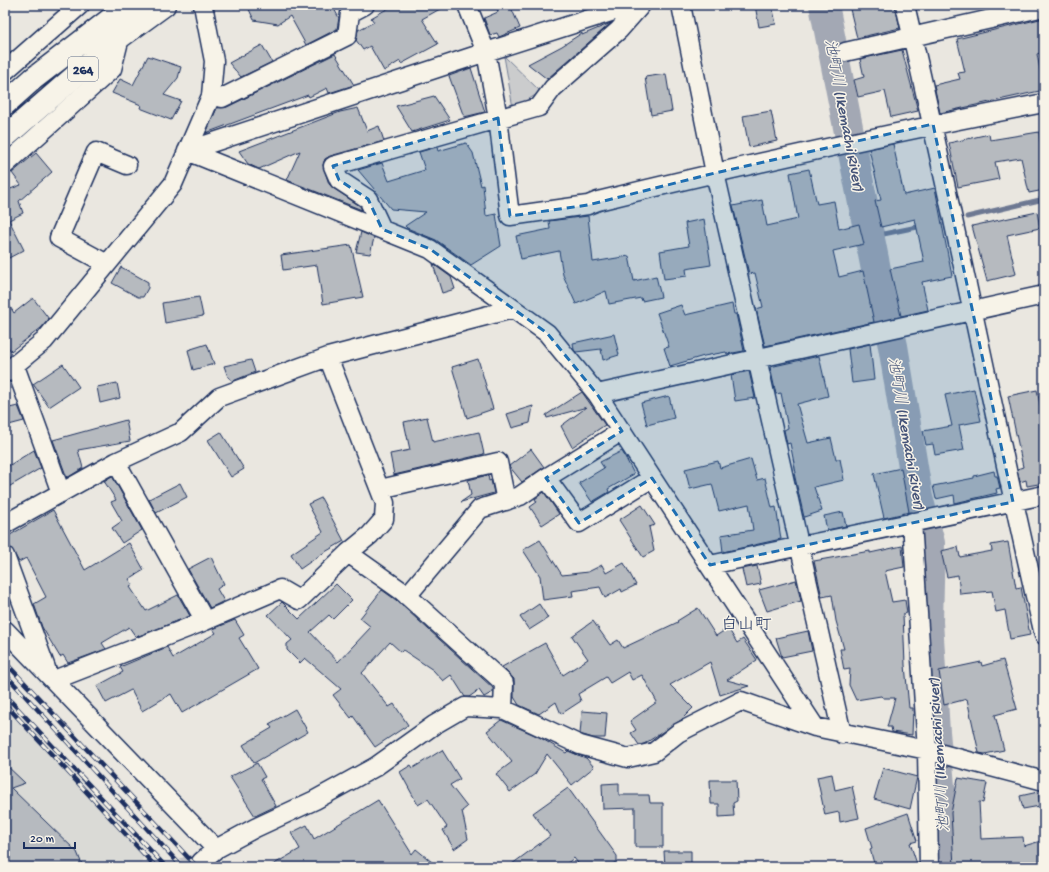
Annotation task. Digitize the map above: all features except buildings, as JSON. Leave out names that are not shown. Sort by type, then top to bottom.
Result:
[{"type":"highway","name":"264","points":[[5,104],[33,80],[129,5]]},
{"type":"highway","name":"264","points":[[5,137],[120,38],[164,5]]},
{"type":"street","points":[[5,72],[80,5]]},
{"type":"street","points":[[61,493],[10,369],[44,341],[173,184],[211,96],[214,61],[203,5]]},
{"type":"street","points":[[211,96],[222,98],[347,36],[350,14],[365,5]]},
{"type":"street","points":[[467,5],[486,52],[498,118],[510,216],[588,205],[598,201],[715,173],[933,124],[1044,103]]},
{"type":"street","points":[[187,150],[633,5]]},
{"type":"street","points":[[382,229],[368,199],[339,180],[333,166],[538,107],[553,88],[619,30],[641,5]]},
{"type":"street","points":[[681,5],[715,173],[842,734]]},
{"type":"street","points":[[905,5],[933,124],[1013,502],[1044,635]]},
{"type":"street","points":[[845,52],[1044,7]]},
{"type":"street","points":[[5,165],[112,69],[120,38]]},
{"type":"street","points":[[187,150],[430,249],[547,333],[597,394],[815,727]]},
{"type":"street","points":[[107,264],[59,238],[96,152],[127,165]]},
{"type":"street","points":[[597,394],[1044,295]]},
{"type":"street","points":[[5,524],[116,462],[181,432],[218,397],[328,357],[512,309]]},
{"type":"street","points":[[51,677],[205,621],[280,590],[299,600],[370,534],[384,519],[385,503],[328,357]]},
{"type":"street","points":[[407,596],[480,510],[520,496],[546,478],[622,431]]},
{"type":"street","points":[[116,462],[205,621]]},
{"type":"street","points":[[380,489],[498,462],[506,501]]},
{"type":"street","points":[[546,478],[580,523],[652,478]]},
{"type":"street","points":[[710,565],[799,548],[912,522],[1044,495]]},
{"type":"street","points":[[912,522],[927,750],[929,867]]},
{"type":"street","points":[[348,553],[407,596],[504,683],[503,709]]},
{"type":"street","points":[[5,556],[51,677]]},
{"type":"street","points":[[5,630],[216,849]]},
{"type":"street","points":[[201,862],[216,849],[375,767],[434,725],[465,707],[503,709],[580,745],[628,758],[654,752],[678,733],[741,701],[815,727],[842,734],[927,750],[1044,781]]},
{"type":"highlighted area","points":[[498,118],[510,216],[588,205],[715,173],[933,124],[1013,502],[710,565],[652,478],[579,523],[546,478],[622,431],[597,394],[547,333],[430,249],[382,229],[368,199],[339,180],[333,166]]},
{"type":"shaded area","points":[[504,56],[541,92],[513,108]]},
{"type":"shaded area","points":[[5,708],[145,854],[139,867],[5,867]]},
{"type":"waterway","name":"池町川 (Ikemachi River)","points":[[824,5],[881,295],[893,346],[918,497],[930,543],[928,622],[935,732],[945,839],[945,867]]},
{"type":"waterway","points":[[967,217],[1044,199]]},
{"type":"waterway","points":[[869,237],[922,226]]},
{"type":"tunnel","points":[[182,867],[201,862]]},
{"type":"railway","points":[[5,662],[197,867]]},
{"type":"railway","points":[[5,674],[182,867]]},
{"type":"railway","points":[[5,695],[166,867]]},
{"type":"railway","points":[[5,704],[156,867]]},
{"type":"district","name":"白山町","points":[[746,623]]}]
